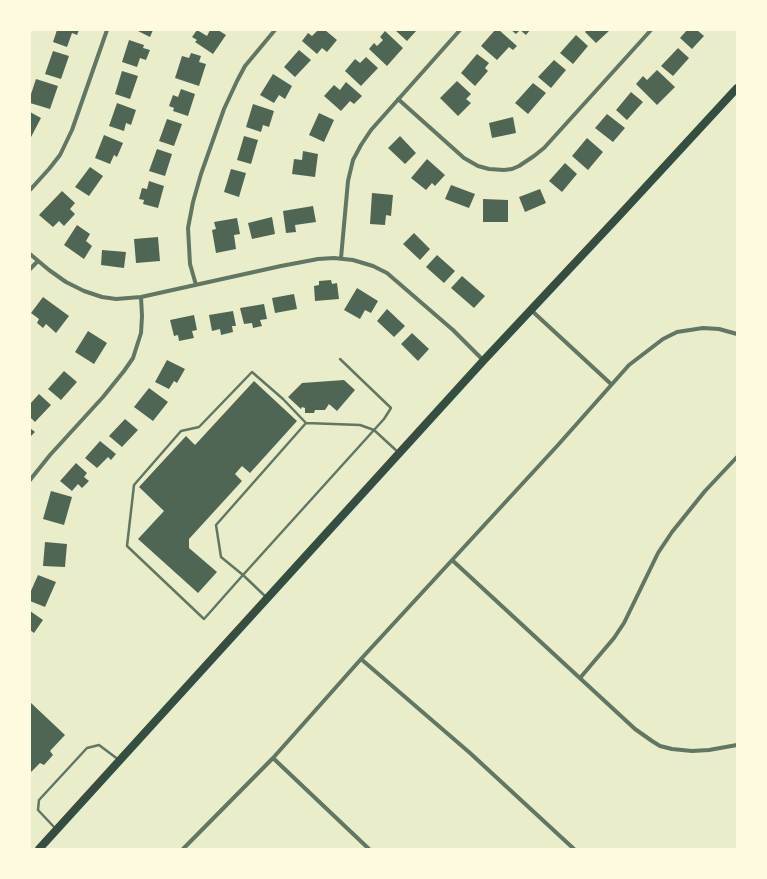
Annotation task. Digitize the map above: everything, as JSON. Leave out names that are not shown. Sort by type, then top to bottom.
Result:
[{"type":"main road","points":[[39,849],[484,360],[737,88]]},
{"type":"street","points":[[30,190],[60,155],[72,130],[107,30]]},
{"type":"street","points":[[196,285],[190,264],[188,228],[193,202],[201,174],[224,109],[237,81],[245,66],[275,30]]},
{"type":"street","points":[[341,258],[348,181],[353,160],[371,130],[460,30]]},
{"type":"street","points":[[398,99],[464,158],[478,166],[489,169],[512,169],[529,160],[544,148],[651,30]]},
{"type":"street","points":[[30,254],[66,282],[84,291],[102,297],[116,299],[141,297],[318,259],[341,258],[373,266],[387,273],[453,330],[484,360]]},
{"type":"street","points":[[30,269],[38,261]]},
{"type":"street","points":[[30,480],[50,455],[107,392],[133,358],[141,333],[141,297]]},
{"type":"street","points":[[531,310],[611,384]]},
{"type":"street","points":[[183,849],[273,758],[361,659],[558,446],[611,384],[629,366],[663,339],[677,332],[704,328],[719,329],[737,334]]},
{"type":"street","points":[[580,678],[624,624],[658,553],[672,532],[705,491],[737,457]]},
{"type":"street","points":[[452,560],[635,729],[660,746],[692,751],[710,750],[737,745]]},
{"type":"street","points":[[361,659],[470,753],[574,849]]},
{"type":"street","points":[[273,758],[369,849]]},
{"type":"lane","points":[[340,359],[391,408],[384,419],[374,430],[243,575],[204,619],[127,546],[134,485],[181,431],[199,427],[252,372],[283,399],[306,423],[360,425],[374,430],[399,453]]},
{"type":"lane","points":[[268,598],[221,557],[216,525],[306,423]]},
{"type":"lane","points":[[57,830],[38,810],[39,800],[87,748],[99,745],[120,761]]},
{"type":"building","points":[[57,30],[79,30],[77,35],[72,33],[67,47],[53,42]]},
{"type":"building","points":[[136,30],[153,30],[150,37]]},
{"type":"building","points":[[197,30],[207,36],[210,30],[218,30],[226,35],[213,54],[195,42],[197,40],[192,37]]},
{"type":"building","points":[[318,30],[325,30],[337,40],[327,52],[322,48],[317,54],[302,41],[308,33],[312,36]]},
{"type":"building","points":[[395,30],[417,30],[407,41]]},
{"type":"building","points":[[495,30],[499,30],[517,46],[513,50],[509,47],[497,60],[481,46]]},
{"type":"building","points":[[511,30],[520,30],[516,34]]},
{"type":"building","points":[[520,30],[530,30],[526,35]]},
{"type":"building","points":[[587,30],[610,30],[596,43],[585,32]]},
{"type":"building","points":[[687,30],[697,30],[704,36],[692,49],[680,38]]},
{"type":"building","points":[[385,31],[403,48],[387,66],[369,49],[374,43],[377,46],[383,40],[380,37]]},
{"type":"building","points":[[576,35],[588,46],[573,64],[560,53]]},
{"type":"building","points":[[129,40],[144,45],[143,48],[150,50],[146,60],[140,58],[137,67],[122,62]]},
{"type":"building","points":[[678,48],[689,58],[673,76],[661,66]]},
{"type":"building","points":[[299,50],[311,60],[295,77],[284,67]]},
{"type":"building","points":[[53,51],[69,56],[61,79],[45,74]]},
{"type":"building","points":[[191,53],[201,56],[199,62],[206,64],[199,86],[175,78],[182,56],[189,58]]},
{"type":"building","points":[[477,54],[489,63],[485,68],[488,71],[475,86],[461,73]]},
{"type":"building","points":[[366,57],[378,68],[361,86],[345,71],[355,59],[360,63]]},
{"type":"building","points":[[554,60],[566,70],[551,88],[538,77]]},
{"type":"building","points":[[657,70],[675,87],[657,105],[636,84],[643,76],[647,80]]},
{"type":"building","points":[[122,71],[138,76],[130,99],[115,94]]},
{"type":"building","points":[[273,74],[292,86],[285,99],[279,95],[274,103],[260,95]]},
{"type":"building","points":[[36,79],[58,86],[50,109],[30,103],[30,97]]},
{"type":"building","points":[[457,81],[471,94],[466,99],[471,103],[458,116],[440,98]]},
{"type":"building","points":[[346,82],[362,96],[354,104],[350,101],[341,111],[324,96],[334,85],[340,90]]},
{"type":"building","points":[[533,83],[546,93],[528,114],[515,103]]},
{"type":"building","points":[[181,89],[195,94],[188,116],[173,111],[174,108],[169,106],[173,95],[178,97]]},
{"type":"building","points":[[631,92],[643,102],[627,120],[616,110]]},
{"type":"building","points":[[117,103],[136,110],[131,125],[126,123],[124,131],[109,126]]},
{"type":"building","points":[[253,104],[274,111],[269,127],[263,125],[261,132],[246,127]]},
{"type":"building","points":[[30,112],[41,118],[30,139]]},
{"type":"building","points":[[319,113],[334,120],[324,142],[309,135]]},
{"type":"building","points":[[607,114],[625,128],[613,142],[595,128]]},
{"type":"building","points":[[513,117],[516,133],[492,138],[489,123]]},
{"type":"building","points":[[167,119],[182,124],[174,146],[159,141]]},
{"type":"building","points":[[104,135],[123,143],[117,157],[114,155],[110,164],[95,158]]},
{"type":"building","points":[[244,136],[258,140],[251,164],[237,160]]},
{"type":"building","points":[[400,136],[416,153],[405,164],[388,148]]},
{"type":"building","points":[[587,138],[603,152],[588,170],[572,156]]},
{"type":"building","points":[[157,149],[172,154],[165,176],[149,171]]},
{"type":"building","points":[[303,151],[318,154],[315,177],[292,174],[294,159],[302,160]]},
{"type":"building","points":[[427,159],[445,175],[435,186],[432,183],[426,190],[411,178]]},
{"type":"building","points":[[565,163],[577,174],[562,192],[549,181]]},
{"type":"building","points":[[90,167],[103,176],[89,196],[75,187]]},
{"type":"building","points":[[231,169],[246,173],[239,197],[224,192]]},
{"type":"building","points":[[149,181],[164,186],[158,208],[143,204],[144,200],[139,199],[142,188],[147,189]]},
{"type":"building","points":[[451,185],[475,194],[469,208],[445,199]]},
{"type":"building","points":[[540,189],[546,203],[525,212],[519,197]]},
{"type":"building","points":[[62,191],[75,203],[70,209],[75,214],[64,226],[59,221],[53,227],[39,215]]},
{"type":"building","points":[[372,193],[393,195],[391,216],[386,215],[385,225],[370,224]]},
{"type":"building","points":[[483,199],[508,200],[508,222],[483,222]]},
{"type":"building","points":[[313,206],[316,222],[295,225],[296,232],[286,233],[283,211]]},
{"type":"building","points":[[272,217],[275,234],[252,239],[248,223]]},
{"type":"building","points":[[237,218],[240,234],[234,235],[236,249],[216,253],[212,230],[216,229],[214,222]]},
{"type":"building","points":[[77,225],[90,234],[86,241],[92,246],[84,259],[64,245]]},
{"type":"building","points":[[414,233],[430,249],[420,260],[403,244]]},
{"type":"building","points":[[158,237],[160,261],[136,263],[134,239]]},
{"type":"building","points":[[102,250],[126,252],[124,268],[101,265]]},
{"type":"building","points":[[437,255],[455,271],[444,283],[426,267]]},
{"type":"building","points":[[462,276],[485,296],[474,308],[451,288]]},
{"type":"building","points":[[331,280],[332,284],[337,283],[339,299],[315,301],[314,286],[319,285],[319,281]]},
{"type":"building","points":[[357,288],[378,301],[371,313],[365,310],[360,319],[344,310]]},
{"type":"building","points":[[294,294],[297,309],[275,313],[272,298]]},
{"type":"building","points":[[43,297],[69,316],[56,333],[46,324],[43,328],[37,323],[39,319],[31,313]]},
{"type":"building","points":[[264,304],[267,319],[260,320],[262,326],[253,328],[252,323],[244,324],[240,308]]},
{"type":"building","points":[[387,309],[405,326],[394,337],[377,321]]},
{"type":"building","points":[[233,311],[236,326],[232,326],[233,332],[221,335],[220,329],[212,331],[209,315]]},
{"type":"building","points":[[194,315],[197,330],[192,331],[194,338],[179,341],[178,335],[174,336],[170,320]]},
{"type":"building","points":[[88,331],[107,343],[94,364],[75,352]]},
{"type":"building","points":[[412,333],[429,349],[418,361],[401,344]]},
{"type":"building","points":[[167,360],[185,369],[177,383],[174,381],[169,389],[155,382]]},
{"type":"building","points":[[64,371],[77,382],[61,400],[48,389]]},
{"type":"building","points":[[344,380],[355,390],[337,411],[329,404],[325,410],[315,410],[314,413],[305,413],[305,408],[302,407],[301,409],[288,397],[302,383]]},
{"type":"building","points":[[254,381],[297,421],[250,473],[242,466],[235,474],[242,481],[189,539],[189,548],[217,572],[198,593],[138,539],[164,511],[139,487],[186,436],[195,445]]},
{"type":"building","points":[[149,388],[168,402],[153,421],[134,407]]},
{"type":"building","points":[[39,394],[51,405],[35,422],[30,417],[30,404]]},
{"type":"building","points":[[125,419],[138,430],[122,447],[109,436]]},
{"type":"building","points":[[30,428],[35,432],[30,437]]},
{"type":"building","points":[[100,441],[116,454],[111,460],[108,457],[97,468],[85,458]]},
{"type":"building","points":[[76,463],[87,473],[84,477],[89,481],[82,488],[78,484],[72,491],[60,481]]},
{"type":"building","points":[[51,491],[72,497],[64,525],[43,519]]},
{"type":"building","points":[[45,542],[67,544],[65,567],[43,566]]},
{"type":"building","points":[[38,575],[56,582],[45,607],[30,601],[30,593]]},
{"type":"building","points":[[30,611],[43,620],[34,633],[30,630]]},
{"type":"building","points":[[30,702],[65,735],[50,751],[53,755],[44,765],[40,763],[30,773]]}]
